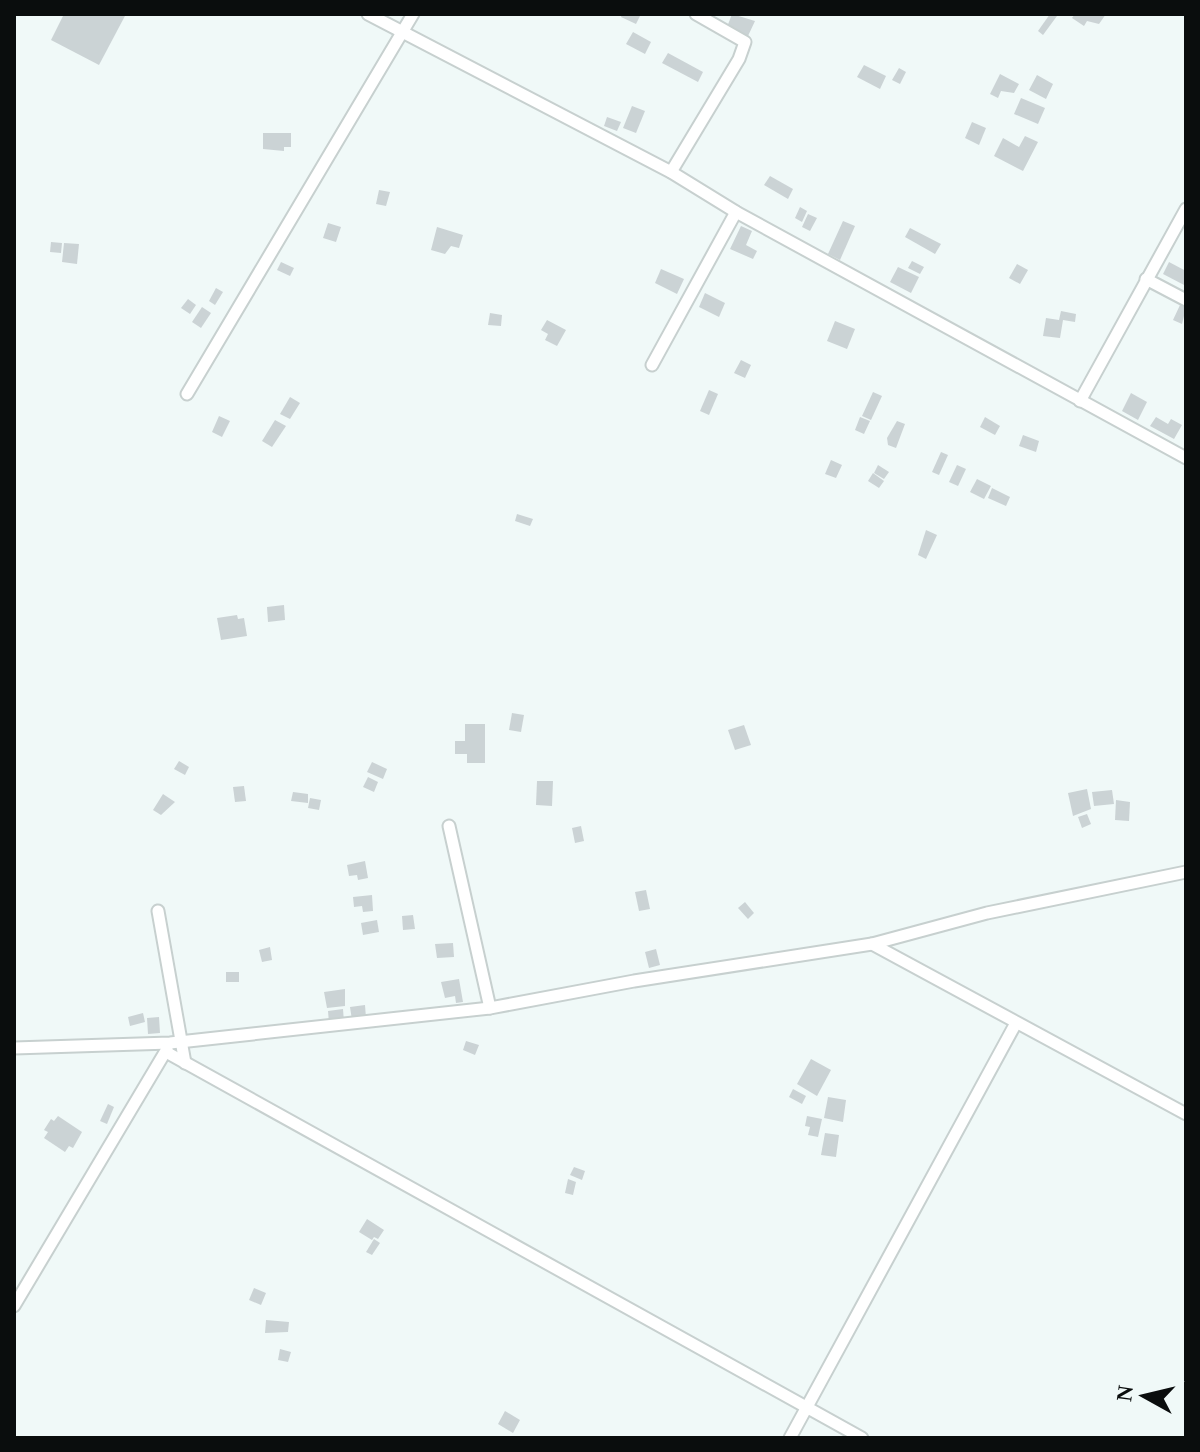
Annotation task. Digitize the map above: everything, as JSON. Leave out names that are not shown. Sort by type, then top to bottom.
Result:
[{"type":"street","points":[[368,14],[671,172],[736,212],[1186,458]]},
{"type":"street","points":[[187,394],[413,14]]},
{"type":"street","points":[[671,172],[739,59],[745,42],[696,14]]},
{"type":"street","points":[[1080,401],[1186,209]]},
{"type":"street","points":[[652,365],[736,212]]},
{"type":"street","points":[[1146,279],[1186,300]]},
{"type":"street","points":[[449,826],[490,1008]]},
{"type":"street","points":[[14,1048],[168,1048],[183,1042],[490,1008],[634,981],[872,944],[987,913],[1186,872]]},
{"type":"street","points":[[158,911],[185,1063]]},
{"type":"street","points":[[872,944],[1186,1114]]},
{"type":"street","points":[[790,1438],[1016,1023]]},
{"type":"street","points":[[168,1048],[185,1063],[862,1438]]},
{"type":"street","points":[[14,1306],[168,1048]]},
{"type":"building","points":[[64,14],[126,14],[99,65],[51,40]]},
{"type":"building","points":[[622,14],[641,14],[636,24],[621,17]]},
{"type":"building","points":[[732,14],[755,21],[748,36],[727,27]]},
{"type":"building","points":[[1050,14],[1057,16],[1043,35],[1038,31]]},
{"type":"building","points":[[1075,14],[1106,14],[1099,24],[1087,21],[1084,26],[1072,18]]},
{"type":"building","points":[[633,32],[651,42],[645,54],[626,44]]},
{"type":"building","points":[[668,53],[703,72],[698,82],[662,63]]},
{"type":"building","points":[[864,65],[886,76],[880,89],[857,77]]},
{"type":"building","points":[[899,68],[906,72],[900,84],[892,80]]},
{"type":"building","points":[[1000,74],[1019,84],[1014,93],[1001,91],[998,98],[990,94]]},
{"type":"building","points":[[1037,75],[1053,84],[1046,99],[1029,90]]},
{"type":"building","points":[[1021,98],[1045,108],[1038,124],[1014,114]]},
{"type":"building","points":[[632,106],[645,111],[636,133],[623,128]]},
{"type":"building","points":[[607,117],[621,122],[617,131],[604,126]]},
{"type":"building","points":[[972,122],[986,128],[979,145],[965,138]]},
{"type":"building","points":[[263,133],[291,133],[291,147],[284,147],[284,151],[263,149]]},
{"type":"building","points":[[1025,136],[1038,142],[1023,171],[994,156],[1003,138],[1019,147]]},
{"type":"building","points":[[770,176],[793,189],[788,199],[764,185]]},
{"type":"building","points":[[379,190],[390,192],[386,206],[376,204]]},
{"type":"building","points":[[800,207],[807,211],[802,222],[795,218]]},
{"type":"building","points":[[808,214],[817,218],[810,231],[802,227]]},
{"type":"building","points":[[843,221],[855,226],[840,260],[828,254]]},
{"type":"building","points":[[328,223],[341,227],[336,242],[323,238]]},
{"type":"building","points":[[741,226],[752,231],[746,245],[757,251],[753,259],[730,249]]},
{"type":"building","points":[[437,227],[463,235],[459,248],[451,246],[445,254],[431,250]]},
{"type":"building","points":[[910,228],[941,244],[935,254],[905,237]]},
{"type":"building","points":[[51,242],[62,243],[61,253],[50,252]]},
{"type":"building","points":[[64,243],[79,244],[77,264],[62,262]]},
{"type":"building","points":[[912,261],[924,267],[920,274],[908,268]]},
{"type":"building","points":[[281,262],[294,268],[290,276],[277,270]]},
{"type":"building","points":[[1169,262],[1186,271],[1186,286],[1163,274]]},
{"type":"building","points":[[1017,264],[1028,270],[1020,284],[1009,278]]},
{"type":"building","points":[[898,267],[919,277],[911,293],[890,282]]},
{"type":"building","points":[[661,269],[684,279],[677,294],[655,283]]},
{"type":"building","points":[[216,288],[223,292],[215,305],[209,301]]},
{"type":"building","points":[[705,293],[725,303],[719,317],[699,307]]},
{"type":"building","points":[[188,299],[196,305],[190,314],[181,308]]},
{"type":"building","points":[[1180,305],[1186,308],[1182,324],[1173,320]]},
{"type":"building","points":[[202,307],[211,313],[201,328],[192,322]]},
{"type":"building","points":[[1061,311],[1076,314],[1075,322],[1063,320],[1060,338],[1043,336],[1046,318],[1059,320]]},
{"type":"building","points":[[490,313],[502,315],[501,326],[488,325]]},
{"type":"building","points":[[547,320],[566,330],[557,346],[545,340],[548,334],[541,330]]},
{"type":"building","points":[[835,321],[855,329],[847,349],[827,341]]},
{"type":"building","points":[[741,360],[751,365],[745,378],[734,373]]},
{"type":"building","points":[[709,390],[718,394],[709,415],[700,411]]},
{"type":"building","points":[[873,392],[882,396],[871,420],[862,416]]},
{"type":"building","points":[[1131,393],[1147,402],[1138,420],[1122,411]]},
{"type":"building","points":[[290,397],[300,403],[290,419],[280,414]]},
{"type":"building","points":[[219,416],[230,421],[222,437],[212,432]]},
{"type":"building","points":[[860,417],[870,421],[864,434],[855,430]]},
{"type":"building","points":[[985,417],[1000,426],[995,435],[980,427]]},
{"type":"building","points":[[1156,417],[1168,424],[1171,419],[1182,425],[1174,439],[1150,426]]},
{"type":"building","points":[[275,420],[286,426],[272,447],[262,441]]},
{"type":"building","points":[[897,421],[905,424],[896,448],[888,445],[887,438]]},
{"type":"building","points":[[1023,435],[1039,441],[1036,452],[1019,446]]},
{"type":"building","points":[[941,452],[948,455],[939,475],[932,472]]},
{"type":"building","points":[[831,460],[842,465],[836,478],[825,474]]},
{"type":"building","points":[[878,465],[889,472],[884,479],[874,473]]},
{"type":"building","points":[[957,465],[966,469],[958,486],[949,482]]},
{"type":"building","points":[[873,473],[884,481],[879,488],[868,481]]},
{"type":"building","points":[[977,479],[991,486],[984,499],[970,492]]},
{"type":"building","points":[[992,488],[1010,497],[1006,506],[988,498]]},
{"type":"building","points":[[517,514],[533,519],[530,526],[515,521]]},
{"type":"building","points":[[926,530],[937,535],[926,559],[918,555]]},
{"type":"building","points":[[284,605],[285,620],[268,622],[267,607]]},
{"type":"building","points":[[237,615],[238,619],[244,618],[247,636],[221,640],[217,618]]},
{"type":"building","points":[[512,713],[524,715],[521,732],[509,730]]},
{"type":"building","points":[[465,724],[485,724],[485,763],[467,763],[467,754],[455,754],[455,741],[465,741]]},
{"type":"building","points":[[744,725],[751,745],[735,750],[728,730]]},
{"type":"building","points":[[179,761],[189,767],[185,775],[174,769]]},
{"type":"building","points":[[372,762],[387,769],[383,779],[367,772]]},
{"type":"building","points":[[368,777],[378,782],[374,792],[363,787]]},
{"type":"building","points":[[537,781],[553,781],[552,806],[536,805]]},
{"type":"building","points":[[244,786],[246,801],[235,802],[233,787]]},
{"type":"building","points":[[1087,789],[1091,809],[1073,816],[1068,793]]},
{"type":"building","points":[[1112,790],[1114,804],[1094,806],[1092,792]]},
{"type":"building","points":[[293,792],[308,794],[308,803],[291,801]]},
{"type":"building","points":[[163,794],[175,802],[161,815],[153,810]]},
{"type":"building","points":[[310,798],[321,800],[319,810],[308,808]]},
{"type":"building","points":[[1116,800],[1130,802],[1129,821],[1115,820]]},
{"type":"building","points":[[1087,814],[1091,824],[1082,828],[1078,817]]},
{"type":"building","points":[[581,826],[584,841],[575,843],[572,828]]},
{"type":"building","points":[[365,861],[368,878],[358,880],[357,875],[349,876],[347,865]]},
{"type":"building","points":[[646,890],[650,909],[639,911],[635,892]]},
{"type":"building","points":[[372,895],[373,911],[363,912],[362,906],[354,907],[353,897]]},
{"type":"building","points":[[745,902],[754,913],[748,919],[738,908]]},
{"type":"building","points":[[413,915],[415,929],[403,930],[402,916]]},
{"type":"building","points":[[377,920],[379,932],[363,935],[361,923]]},
{"type":"building","points":[[453,943],[454,957],[437,958],[435,944]]},
{"type":"building","points":[[270,947],[272,960],[262,962],[259,950]]},
{"type":"building","points":[[656,949],[660,965],[649,968],[645,952]]},
{"type":"building","points":[[226,972],[239,972],[239,982],[226,982]]},
{"type":"building","points":[[459,979],[463,1002],[456,1003],[455,996],[445,998],[441,982]]},
{"type":"building","points":[[345,989],[345,1006],[327,1008],[324,992]]},
{"type":"building","points":[[365,1005],[366,1018],[352,1020],[350,1007]]},
{"type":"building","points":[[343,1009],[344,1022],[329,1023],[328,1011]]},
{"type":"building","points":[[143,1013],[145,1022],[130,1026],[128,1017]]},
{"type":"building","points":[[159,1017],[160,1033],[148,1034],[147,1018]]},
{"type":"building","points":[[466,1041],[479,1045],[475,1055],[463,1050]]},
{"type":"building","points":[[811,1059],[831,1070],[817,1096],[797,1084]]},
{"type":"building","points":[[793,1089],[806,1096],[802,1104],[789,1097]]},
{"type":"building","points":[[828,1097],[846,1100],[843,1122],[824,1118]]},
{"type":"building","points":[[108,1104],[114,1107],[107,1124],[100,1121]]},
{"type":"building","points":[[58,1116],[82,1132],[73,1148],[69,1146],[65,1152],[44,1138],[48,1132],[44,1130],[51,1119],[54,1121]]},
{"type":"building","points":[[807,1116],[822,1119],[818,1137],[808,1135],[810,1127],[805,1126]]},
{"type":"building","points":[[825,1133],[839,1135],[836,1157],[821,1155]]},
{"type":"building","points":[[574,1167],[585,1171],[582,1180],[570,1175]]},
{"type":"building","points":[[568,1179],[576,1182],[573,1195],[565,1193]]},
{"type":"building","points":[[367,1219],[384,1230],[378,1239],[374,1237],[372,1240],[359,1232]]},
{"type":"building","points":[[374,1239],[380,1243],[372,1255],[366,1252]]},
{"type":"building","points":[[254,1288],[266,1293],[261,1305],[249,1300]]},
{"type":"building","points":[[266,1320],[289,1322],[288,1332],[265,1333]]},
{"type":"building","points":[[280,1349],[291,1352],[288,1362],[278,1360]]},
{"type":"building","points":[[505,1411],[520,1420],[513,1433],[498,1424]]}]
